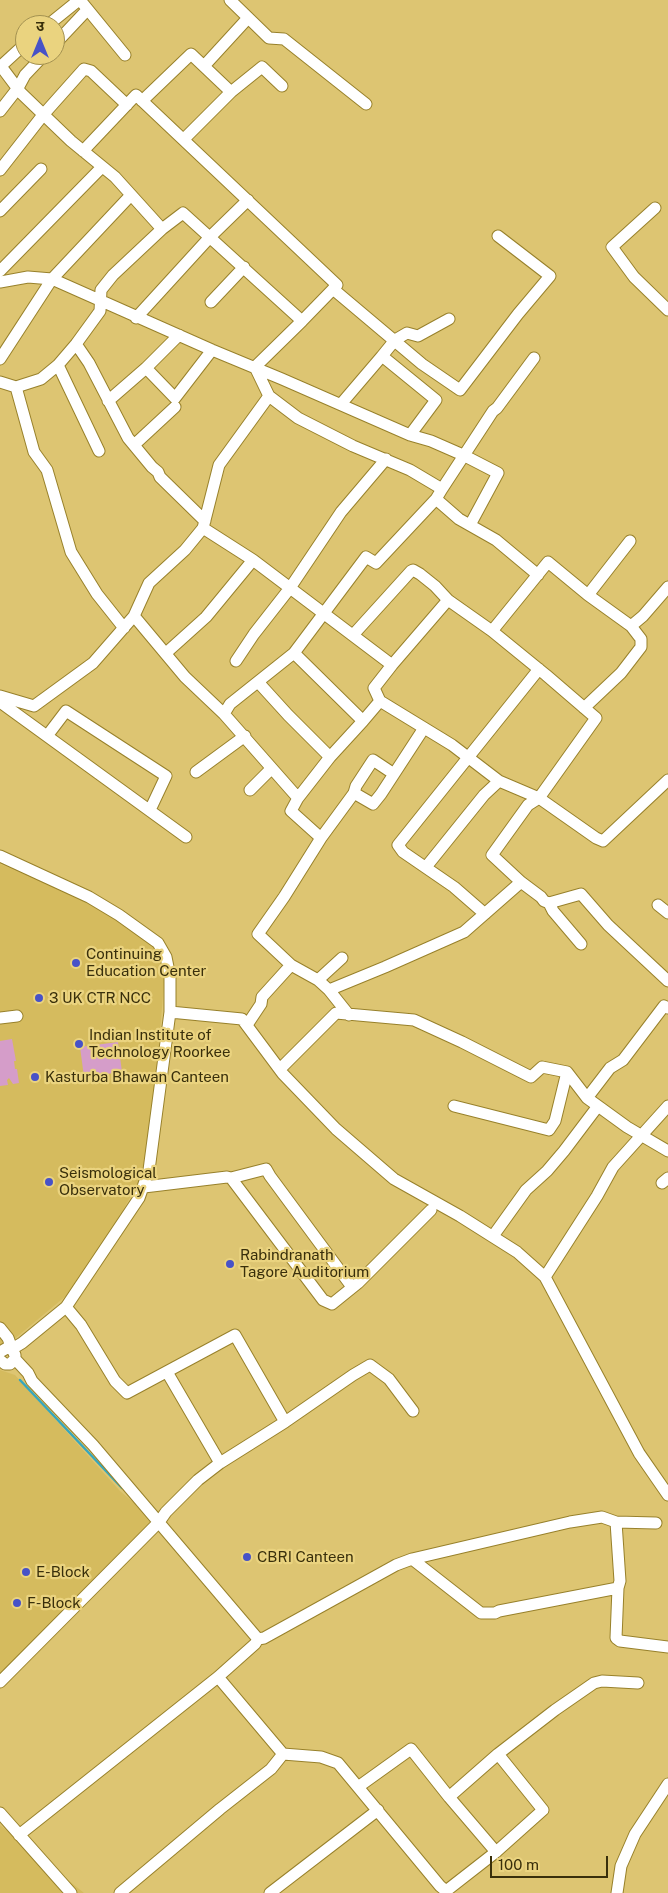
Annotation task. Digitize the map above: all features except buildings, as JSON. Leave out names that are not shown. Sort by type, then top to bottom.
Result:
[{"type":"street","points":[[60,15],[79,0],[93,14],[126,56]]},
{"type":"street","points":[[230,0],[269,38],[284,39],[366,104]]},
{"type":"street","points":[[65,33],[87,10]]},
{"type":"street","points":[[204,66],[248,18]]},
{"type":"street","points":[[15,53],[0,66],[18,88],[43,115],[115,177],[162,229]]},
{"type":"street","points":[[142,101],[170,72],[176,69],[191,54],[231,92]]},
{"type":"street","points":[[0,111],[35,65]]},
{"type":"street","points":[[184,139],[231,92],[262,67],[282,86]]},
{"type":"street","points":[[0,170],[43,115],[84,69],[91,71],[127,105]]},
{"type":"street","points":[[83,151],[136,95],[337,285],[255,367]]},
{"type":"street","points":[[0,272],[102,167]]},
{"type":"street","points":[[0,212],[41,170]]},
{"type":"street","points":[[0,359],[52,279],[131,195]]},
{"type":"street","points":[[136,318],[210,237],[248,200]]},
{"type":"street","points":[[655,208],[612,248],[634,277],[668,310]]},
{"type":"street","points":[[0,382],[16,387],[41,379],[58,366],[100,311],[101,290],[113,275],[162,229],[183,213],[302,321]]},
{"type":"street","points":[[333,289],[422,364],[460,390],[518,314],[550,276],[498,236]]},
{"type":"street","points":[[211,302],[244,267]]},
{"type":"street","points":[[0,282],[28,277],[52,279],[136,318],[255,367],[410,435],[463,455],[498,473],[470,525]]},
{"type":"street","points":[[341,404],[395,340],[407,332],[418,336],[449,319]]},
{"type":"street","points":[[108,401],[180,335]]},
{"type":"street","points":[[76,344],[89,363],[128,438],[158,472],[160,477],[204,524],[392,665]]},
{"type":"street","points":[[146,368],[175,398],[212,350]]},
{"type":"street","points":[[382,356],[436,400],[410,435]]},
{"type":"street","points":[[224,714],[230,704],[294,653],[366,557],[376,562],[439,494],[493,411],[534,358]]},
{"type":"street","points":[[58,366],[99,451]]},
{"type":"street","points":[[255,367],[269,396],[298,418],[353,446],[410,470],[439,494],[459,519],[496,540],[538,575]]},
{"type":"street","points":[[16,387],[34,452],[47,470],[71,552],[97,594],[124,628]]},
{"type":"street","points":[[0,696],[34,706],[93,663],[134,616],[149,583],[185,550],[204,524],[219,465],[269,396]]},
{"type":"street","points":[[134,446],[175,407]]},
{"type":"street","points":[[236,661],[254,634],[290,588],[341,512],[386,460]]},
{"type":"street","points":[[588,595],[630,540]]},
{"type":"street","points":[[166,653],[206,617],[253,560]]},
{"type":"street","points":[[492,631],[548,562],[588,595],[631,626],[641,639],[641,647],[621,673],[584,708]]},
{"type":"street","points":[[353,635],[413,570],[435,586],[448,600],[492,631],[539,669],[596,718],[539,798],[528,805],[492,855],[521,882],[549,903],[559,919],[581,944]]},
{"type":"street","points":[[631,626],[643,616],[668,587]]},
{"type":"street","points":[[448,600],[374,688],[380,701],[469,757],[499,781],[539,798],[603,841],[668,780]]},
{"type":"street","points":[[134,616],[186,677],[245,736],[271,769],[298,798]]},
{"type":"street","points":[[294,653],[362,721]]},
{"type":"street","points":[[485,914],[454,887],[403,852],[398,845],[539,669]]},
{"type":"street","points":[[258,682],[330,757]]},
{"type":"street","points":[[321,838],[291,811],[298,798],[330,757],[380,701]]},
{"type":"street","points":[[0,702],[186,836]]},
{"type":"street","points":[[47,736],[66,711],[166,776],[150,810]]},
{"type":"street","points":[[354,792],[373,804],[424,728]]},
{"type":"street","points":[[196,772],[245,736]]},
{"type":"street","points":[[349,1014],[318,980],[291,965],[258,934],[284,898],[373,760],[394,774]]},
{"type":"street","points":[[250,790],[271,769]]},
{"type":"street","points":[[426,867],[484,795],[499,781]]},
{"type":"street","points":[[0,856],[89,897],[119,915],[158,943],[166,957],[170,977],[170,1012],[149,1170],[144,1187],[135,1206],[66,1307],[6,1357]]},
{"type":"street","points":[[329,990],[385,968],[464,932],[521,882]]},
{"type":"street","points":[[549,903],[581,894],[608,925],[668,981]]},
{"type":"street","points":[[658,905],[668,913]]},
{"type":"street","points":[[318,980],[342,958]]},
{"type":"street","points":[[247,1025],[261,1004],[262,997],[291,965]]},
{"type":"street","points":[[587,1098],[610,1068],[622,1060],[667,1005]]},
{"type":"street","points":[[170,1012],[242,1020],[280,1070],[336,1129],[394,1179],[493,1236],[517,1252],[545,1277],[639,1453],[668,1495]]},
{"type":"street","points":[[280,1070],[336,1013],[414,1020],[531,1077],[542,1067],[567,1072],[587,1098],[668,1151]]},
{"type":"street","points":[[0,1018],[17,1016]]},
{"type":"street","points":[[454,1106],[549,1130],[555,1121],[567,1072]]},
{"type":"street","points":[[493,1236],[526,1190],[547,1171],[598,1106]]},
{"type":"street","points":[[545,1277],[597,1196],[613,1167],[668,1106]]},
{"type":"street","points":[[144,1187],[231,1178],[266,1169],[352,1286]]},
{"type":"street","points":[[231,1178],[323,1300],[332,1304],[358,1283],[431,1210]]},
{"type":"street","points":[[66,1307],[81,1324],[115,1381],[127,1393],[235,1335],[286,1422]]},
{"type":"street","points":[[0,1328],[8,1338],[6,1357]]},
{"type":"street","points":[[0,1334],[6,1357],[28,1373],[32,1380],[93,1445],[258,1639]]},
{"type":"street","points":[[0,1682],[159,1522],[166,1512],[198,1480],[220,1463],[286,1422],[353,1374],[370,1366],[389,1379],[413,1411]]},
{"type":"street","points":[[167,1372],[220,1463]]},
{"type":"street","points":[[19,1836],[218,1676],[255,1644],[258,1639],[264,1638],[396,1565],[412,1559],[570,1522],[602,1517],[616,1522],[656,1523]]},
{"type":"street","points":[[616,1522],[620,1581],[618,1588],[616,1638],[620,1641],[668,1647]]},
{"type":"street","points":[[412,1559],[481,1614],[495,1614],[499,1611],[618,1588]]},
{"type":"street","points":[[218,1676],[282,1754],[321,1757],[338,1763],[446,1891],[496,1852],[543,1810],[498,1754]]},
{"type":"street","points":[[448,1798],[498,1754],[594,1683],[602,1681],[638,1683]]},
{"type":"street","points":[[358,1788],[410,1749],[448,1798],[496,1852]]},
{"type":"street","points":[[120,1893],[271,1769],[282,1754]]},
{"type":"street","points":[[617,1893],[621,1866],[635,1834],[668,1784]]},
{"type":"street","points":[[270,1893],[378,1810]]},
{"type":"street","points":[[0,1813],[71,1893]]},
{"type":"shaded area","name":"Indian Institute of Technology Roorkee","points":[[0,864],[92,903],[155,946],[165,970],[153,1119],[141,1177],[114,1227],[73,1290],[0,1351]]},
{"type":"shaded area","points":[[12,1039],[16,1061],[14,1061],[15,1069],[17,1069],[19,1083],[13,1084],[9,1078],[7,1080],[8,1085],[0,1086],[0,1041]]},
{"type":"shaded area","points":[[118,1042],[122,1072],[84,1077],[80,1047]]},
{"type":"shaded area","points":[[0,1370],[15,1375],[120,1491],[133,1502],[156,1530],[0,1678]]},
{"type":"shaded area","points":[[0,1825],[84,1893],[0,1893]]},
{"type":"waterway","points":[[20,1380],[122,1488]]},
{"type":"place","name":"Continuing Education Center","points":[[76,963]]},
{"type":"place","name":"3 UK CTR NCC","points":[[39,998]]},
{"type":"place","name":"Indian Institute of Technology Roorkee","points":[[79,1044]]},
{"type":"place","name":"Kasturba Bhawan Canteen","points":[[35,1077]]},
{"type":"place","name":"Seismological Observatory","points":[[49,1182]]},
{"type":"place","name":"Rabindranath Tagore Auditorium","points":[[230,1264]]},
{"type":"place","name":"CBRI Canteen","points":[[247,1557]]},
{"type":"place","name":"E-Block","points":[[26,1572]]},
{"type":"place","name":"F-Block","points":[[17,1603]]}]
